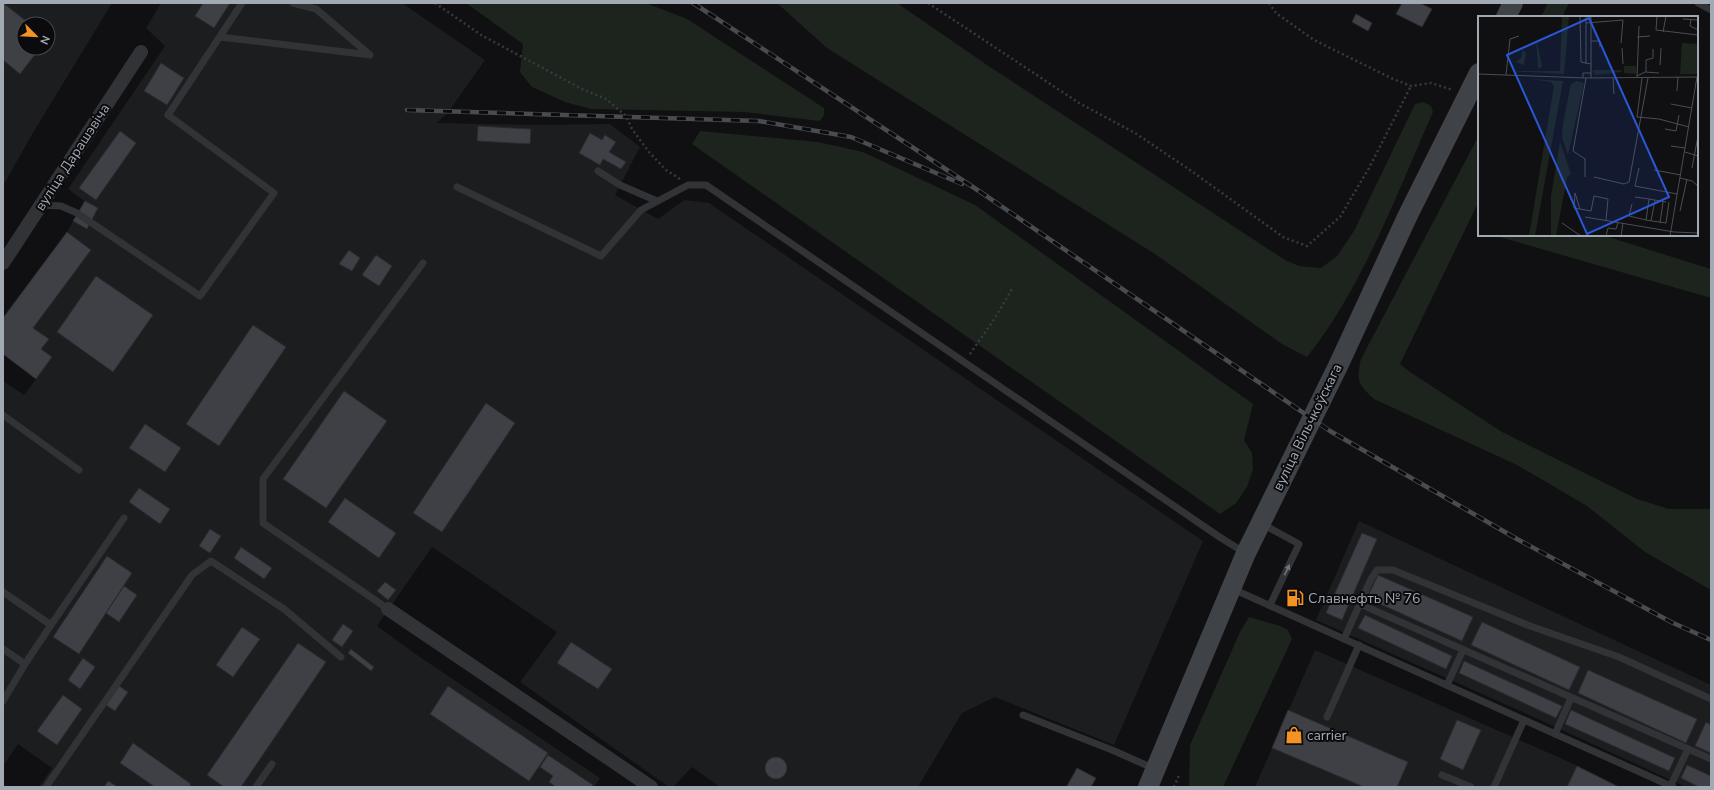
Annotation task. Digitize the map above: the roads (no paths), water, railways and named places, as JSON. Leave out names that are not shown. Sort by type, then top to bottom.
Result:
[{"type":"main road","points":[[1506,16],[1513,3]]},
{"type":"main road","name":"вуліца Вільчкоўскага","points":[[1151,778],[1246,553],[1338,366],[1408,215],[1478,75]]},
{"type":"street","name":"вуліца Дарашэвіча","points":[[3,263],[141,52]]},
{"type":"street","points":[[388,609],[651,787]]},
{"type":"lane","points":[[41,205],[61,206],[77,213],[200,296],[274,193],[168,116],[242,3]]},
{"type":"lane","points":[[220,37],[370,55],[316,9],[293,3]]},
{"type":"lane","points":[[1698,3],[1711,10]]},
{"type":"lane","points":[[598,171],[620,185],[657,202]]},
{"type":"lane","points":[[457,187],[601,256],[641,210],[688,185],[706,185],[965,361],[1218,536],[1246,553]]},
{"type":"lane","points":[[388,609],[263,523],[263,479],[423,264]]},
{"type":"lane","points":[[3,415],[79,470]]},
{"type":"lane","points":[[3,701],[25,664],[124,518]]},
{"type":"lane","points":[[1260,523],[1299,544],[1270,605]]},
{"type":"lane","points":[[46,787],[192,575],[211,561],[284,609],[341,657]]},
{"type":"lane","points":[[1344,639],[1371,579],[1377,570],[1393,570],[1530,626],[1619,657],[1711,700]]},
{"type":"lane","points":[[1231,588],[1671,787],[1688,749]]},
{"type":"lane","points":[[3,592],[51,625]]},
{"type":"lane","points":[[1360,604],[1711,759]]},
{"type":"lane","points":[[1327,717],[1359,645]]},
{"type":"lane","points":[[3,649],[25,664]]},
{"type":"lane","points":[[1447,685],[1463,650]]},
{"type":"lane","points":[[1555,734],[1571,698]]},
{"type":"lane","points":[[1023,715],[1112,750],[1151,778]]},
{"type":"lane","points":[[1494,787],[1524,720]]},
{"type":"lane","points":[[256,787],[272,764]]},
{"type":"lane","points":[[1442,775],[1472,787]]},
{"type":"railway","points":[[693,3],[982,193],[1330,431],[1517,539],[1671,622],[1711,640]]},
{"type":"railway","points":[[407,110],[759,121],[851,137],[962,184]]},
{"type":"place","name":"Славнефть № 76","points":[[1295,598]]},
{"type":"place","name":"carrier","points":[[1294,735]]}]
